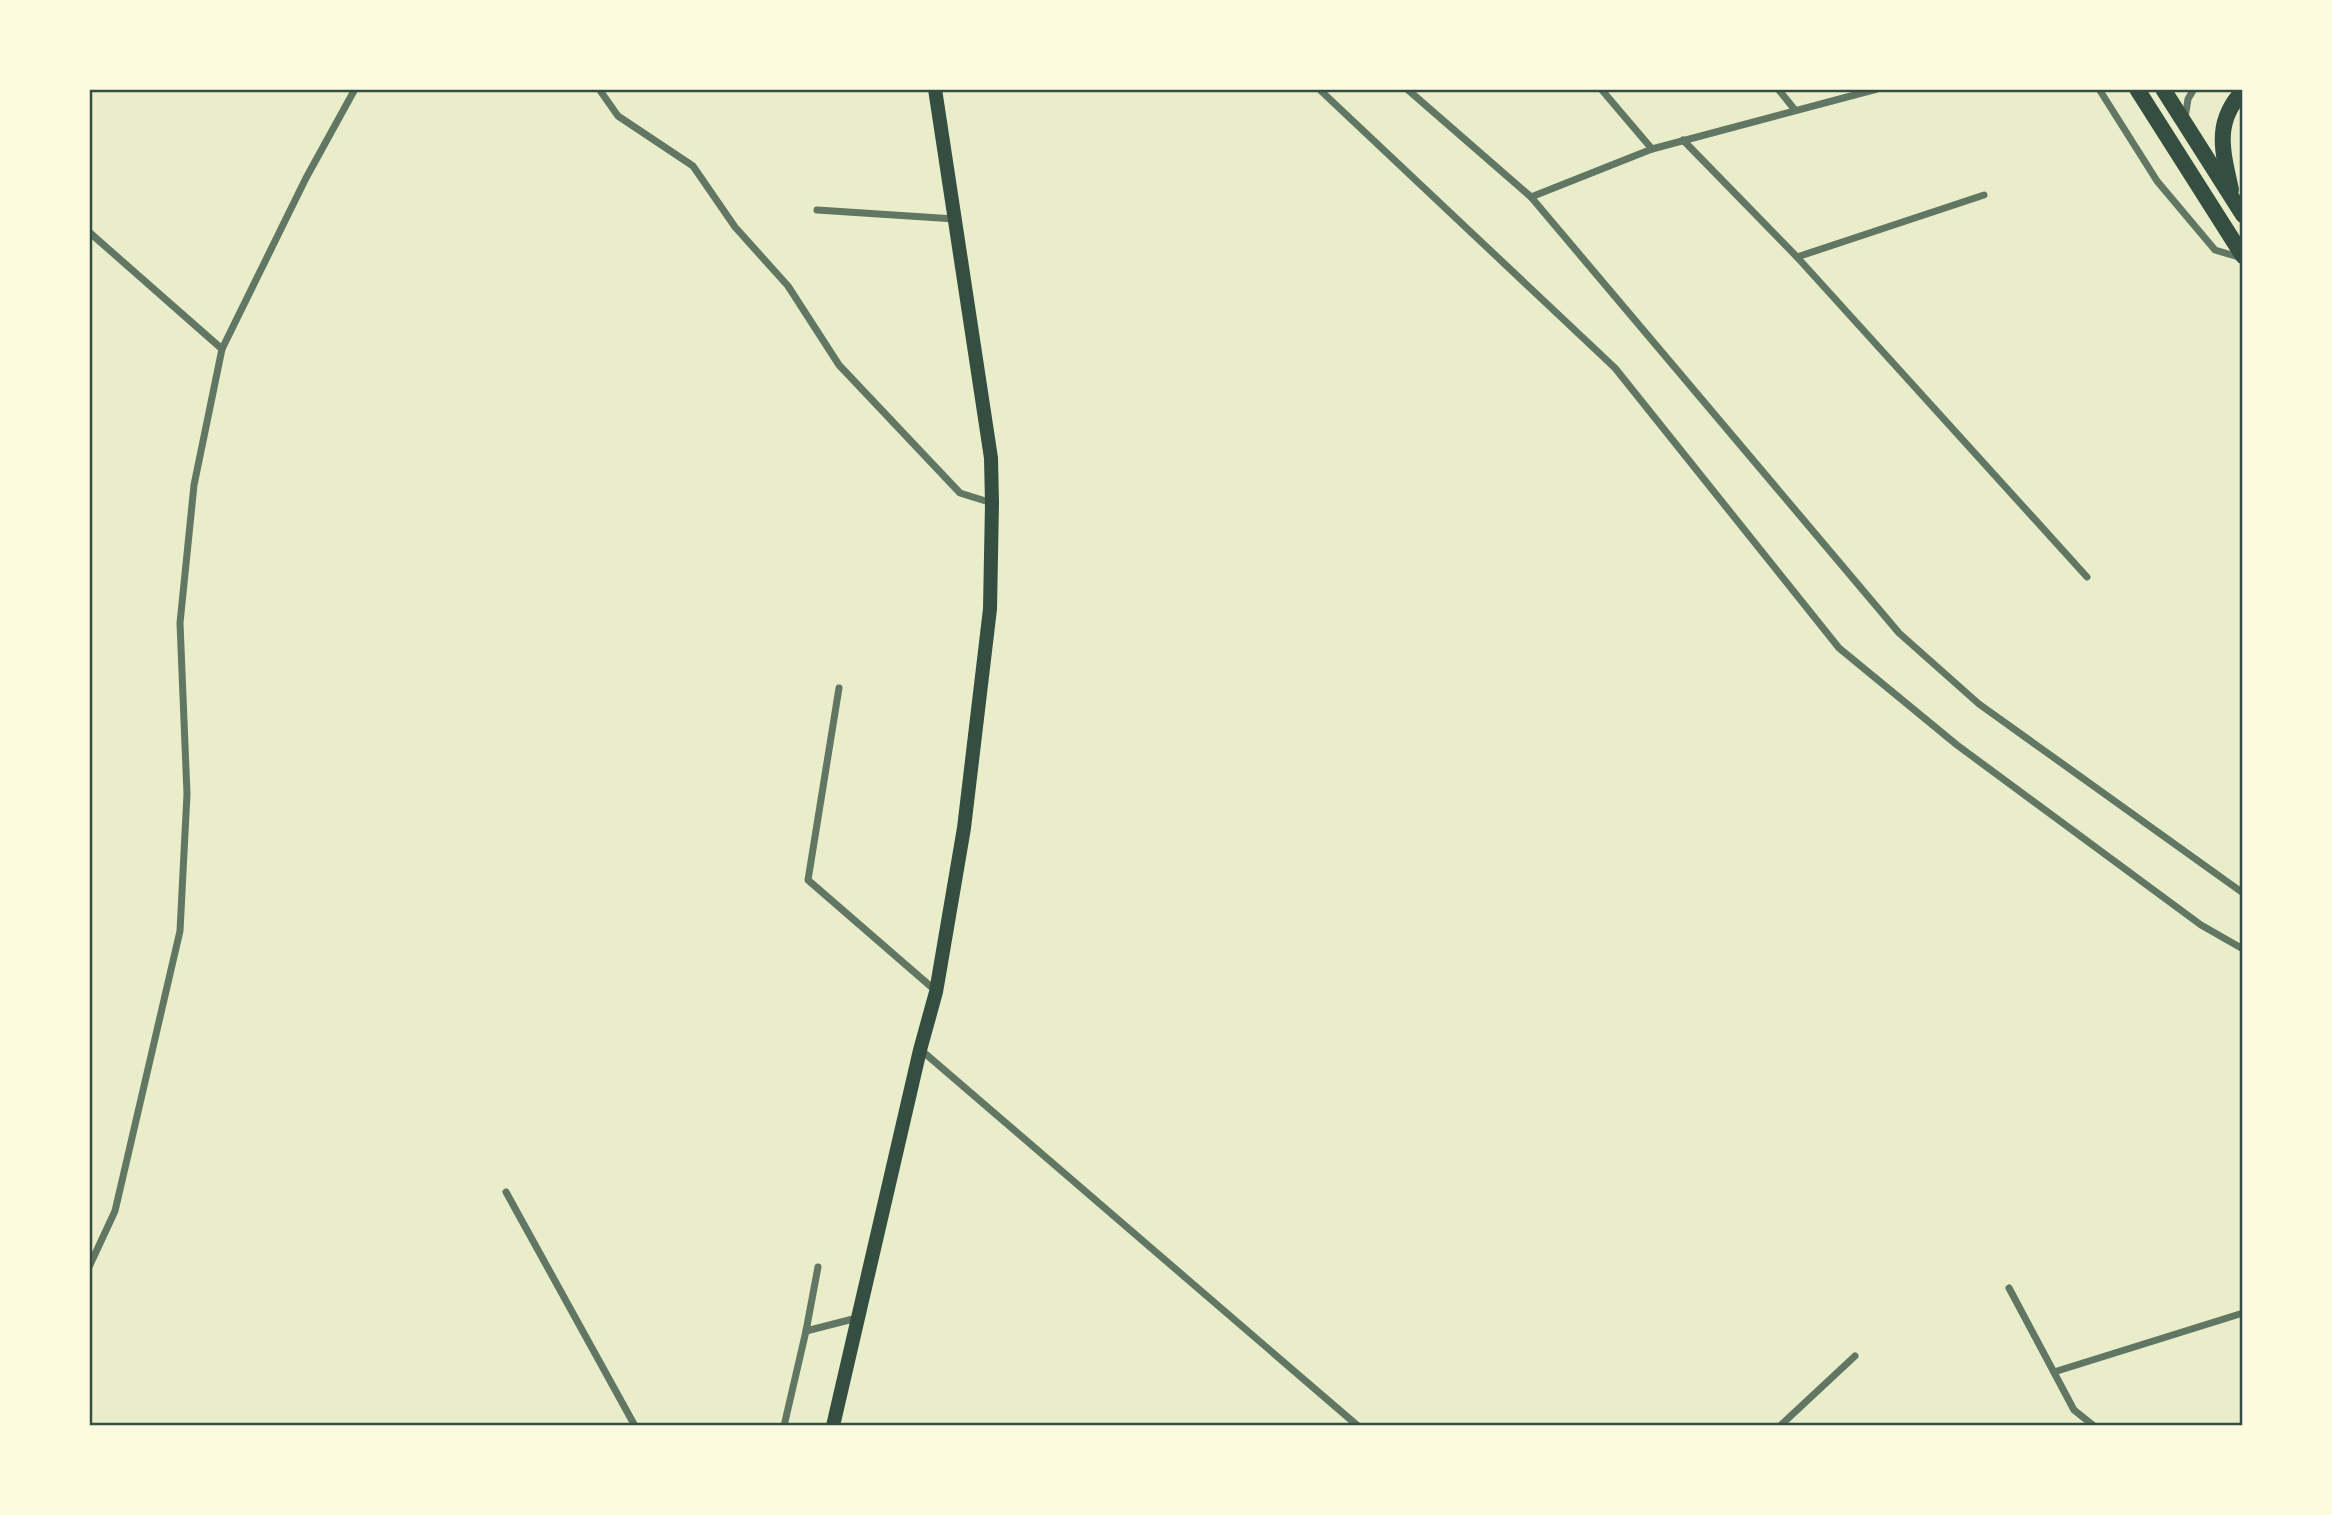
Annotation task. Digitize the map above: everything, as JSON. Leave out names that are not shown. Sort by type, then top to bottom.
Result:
[{"type":"main road","points":[[833,1426],[920,1050],[936,992],[964,828],[990,609],[991,458],[935,89]]},
{"type":"main road","points":[[2137,89],[2243,257]]},
{"type":"main road","points":[[2163,89],[2238,209]]},
{"type":"main road","points":[[2238,209],[2221,142],[2229,106],[2243,91]]},
{"type":"main road","points":[[2180,157],[2185,124]]},
{"type":"street","points":[[89,1267],[116,1211],[180,931],[187,794],[180,623],[194,485],[222,349],[306,178],[355,89]]},
{"type":"street","points":[[599,89],[618,116],[693,166],[735,227],[788,286],[839,365],[960,493],[992,503]]},
{"type":"street","points":[[1320,89],[1615,368],[1839,648],[1957,745],[2201,925],[2243,949]]},
{"type":"street","points":[[1407,89],[1531,197],[1899,633],[1979,704],[2243,893]]},
{"type":"street","points":[[1601,89],[1652,149]]},
{"type":"street","points":[[1778,89],[1795,110]]},
{"type":"street","points":[[1531,197],[1652,149],[1877,89]]},
{"type":"street","points":[[2099,89],[2157,181],[2215,250],[2243,257]]},
{"type":"street","points":[[2185,124],[2188,99],[2194,89]]},
{"type":"street","points":[[1682,140],[1797,257],[2087,577]]},
{"type":"street","points":[[1797,257],[1984,195]]},
{"type":"street","points":[[817,209],[955,219]]},
{"type":"street","points":[[89,232],[222,349]]},
{"type":"street","points":[[839,688],[808,880],[936,992]]},
{"type":"street","points":[[920,1050],[1358,1426]]},
{"type":"street","points":[[506,1192],[635,1426]]},
{"type":"street","points":[[784,1426],[818,1267]]},
{"type":"street","points":[[2009,1288],[2074,1410],[2094,1426]]},
{"type":"street","points":[[2054,1373],[2243,1313]]},
{"type":"street","points":[[806,1331],[857,1318]]},
{"type":"street","points":[[1780,1426],[1856,1356]]}]
